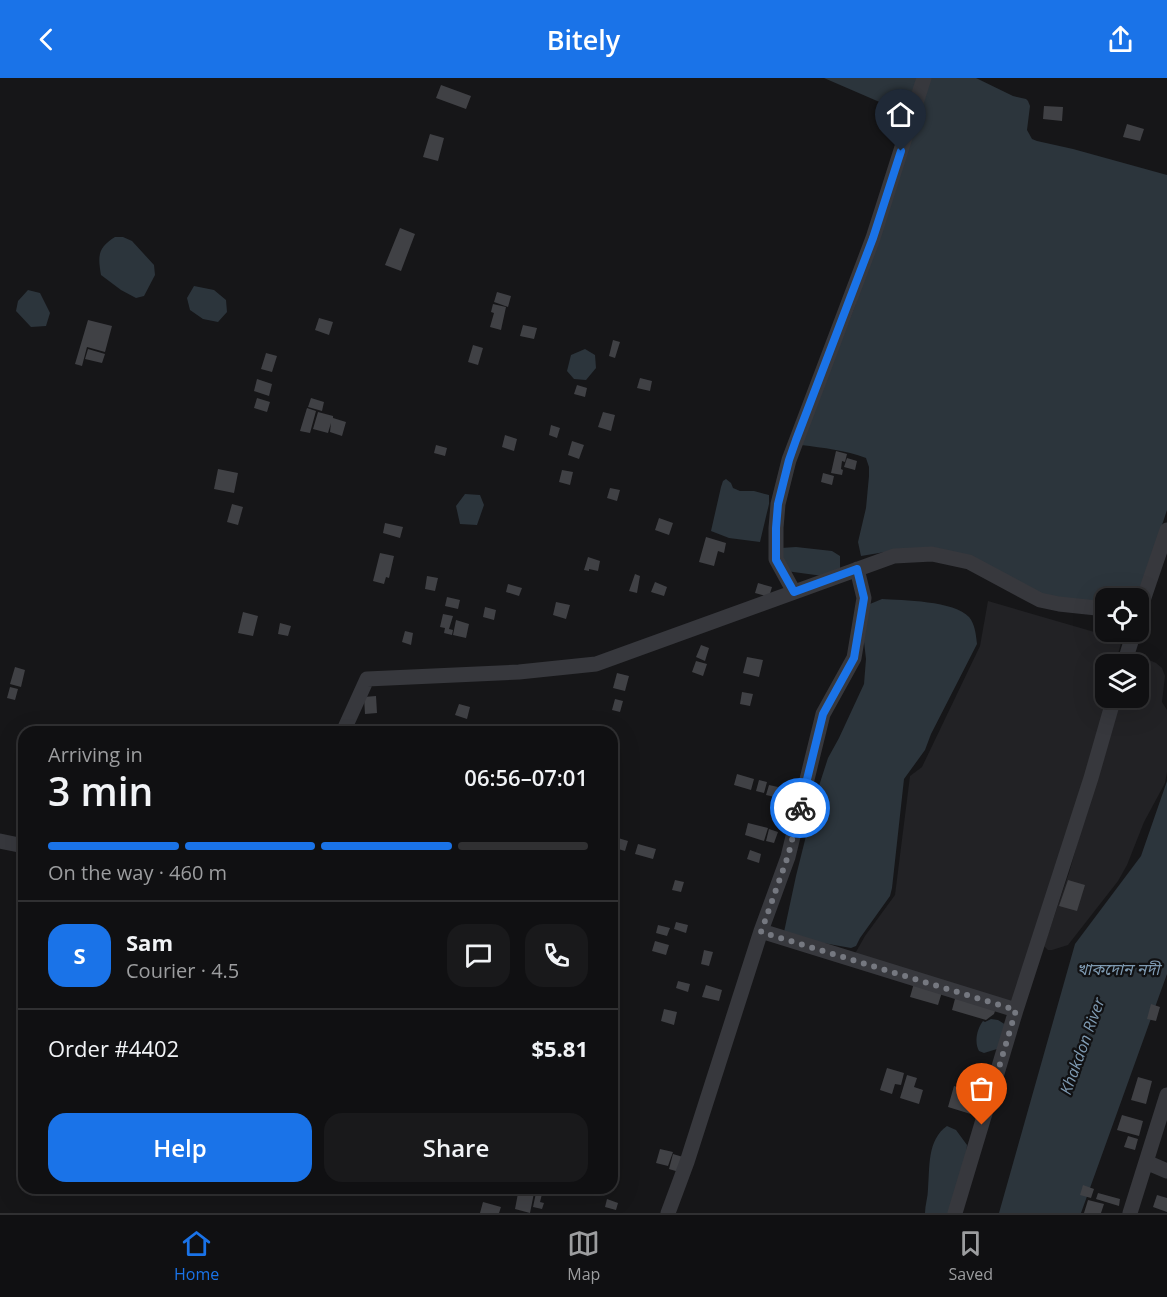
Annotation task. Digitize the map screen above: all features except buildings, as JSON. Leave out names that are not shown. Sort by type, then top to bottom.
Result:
[{"type":"street","points":[[794,592],[776,560],[778,504],[789,460],[873,238],[924,78]]},
{"type":"street","points":[[1147,588],[1167,530]]},
{"type":"street","points":[[346,726],[367,679],[519,672],[596,664],[894,556],[932,554],[969,562],[1040,600],[1095,608]]},
{"type":"street","points":[[668,1213],[788,856],[823,714],[854,658],[864,598],[857,569]]},
{"type":"street","points":[[955,1213],[1111,708]]},
{"type":"street","points":[[0,841],[18,845]]},
{"type":"street","points":[[761,932],[1016,1010]]},
{"type":"street","points":[[1130,1213],[1167,1095]]},
{"type":"street","points":[[1146,1162],[1167,1171]]},
{"type":"shaded area","points":[[988,601],[1095,632],[1095,642],[1121,642],[1118,654],[1095,654],[1095,708],[1104,708],[1091,757],[1011,1007],[852,959],[865,936],[895,895],[910,776],[922,767],[980,646]]},
{"type":"shaded area","points":[[1149,660],[1162,668],[1165,676],[1162,702],[1167,710],[1165,783],[1144,822],[1118,881],[1068,945],[1048,950],[1044,946],[1069,873],[1115,708],[1149,708]]},
{"type":"water","points":[[824,78],[920,78],[908,108],[898,110]]},
{"type":"water","points":[[927,78],[976,78],[1028,101],[1030,106],[1027,130],[1032,139],[1167,175],[1167,510],[1141,588],[1095,588],[1095,603],[1038,594],[1012,578],[897,550],[861,556],[858,542],[866,508],[869,476],[866,458],[842,451],[801,445],[855,306]]},
{"type":"water","points":[[115,237],[123,237],[132,241],[154,265],[155,275],[144,296],[136,298],[101,275],[100,253],[105,245]]},
{"type":"water","points":[[194,286],[214,290],[226,300],[227,312],[218,322],[203,319],[190,310],[187,298]]},
{"type":"water","points":[[28,290],[40,293],[50,313],[46,326],[31,327],[16,311],[18,301]]},
{"type":"water","points":[[585,349],[595,355],[596,368],[586,380],[574,379],[567,371],[571,355]]},
{"type":"water","points":[[726,479],[733,488],[740,491],[754,491],[769,495],[760,542],[729,538],[711,531],[721,487]]},
{"type":"water","points":[[465,494],[480,495],[484,505],[477,525],[460,524],[456,506]]},
{"type":"water","points":[[796,547],[832,551],[840,556],[840,568],[823,576],[786,571],[781,548]]},
{"type":"water","points":[[882,599],[928,602],[962,612],[973,623],[977,644],[925,750],[904,779],[890,896],[856,946],[851,948],[801,939],[784,932],[817,792],[828,758],[864,684],[866,659],[863,633],[870,604]]},
{"type":"water","name":"খাকদোন নদী","points":[[1167,781],[1167,974],[1081,1213],[999,1213],[1075,944],[1141,856]]},
{"type":"water","points":[[991,1019],[1006,1025],[997,1049],[984,1053],[977,1047],[977,1036],[983,1021]]},
{"type":"water","points":[[947,1126],[956,1130],[967,1145],[966,1158],[948,1213],[925,1213],[933,1146]]},
{"type":"way so far","points":[[800,808],[788,856],[761,932],[1016,1010],[982,1125]]},
{"type":"route","points":[[800,808],[823,714],[854,658],[864,598],[857,569],[794,592],[776,560],[778,504],[789,460],[873,238],[901,151]]},
{"type":"water label","name":"Khakdon River","points":[[1082,1046]]}]
